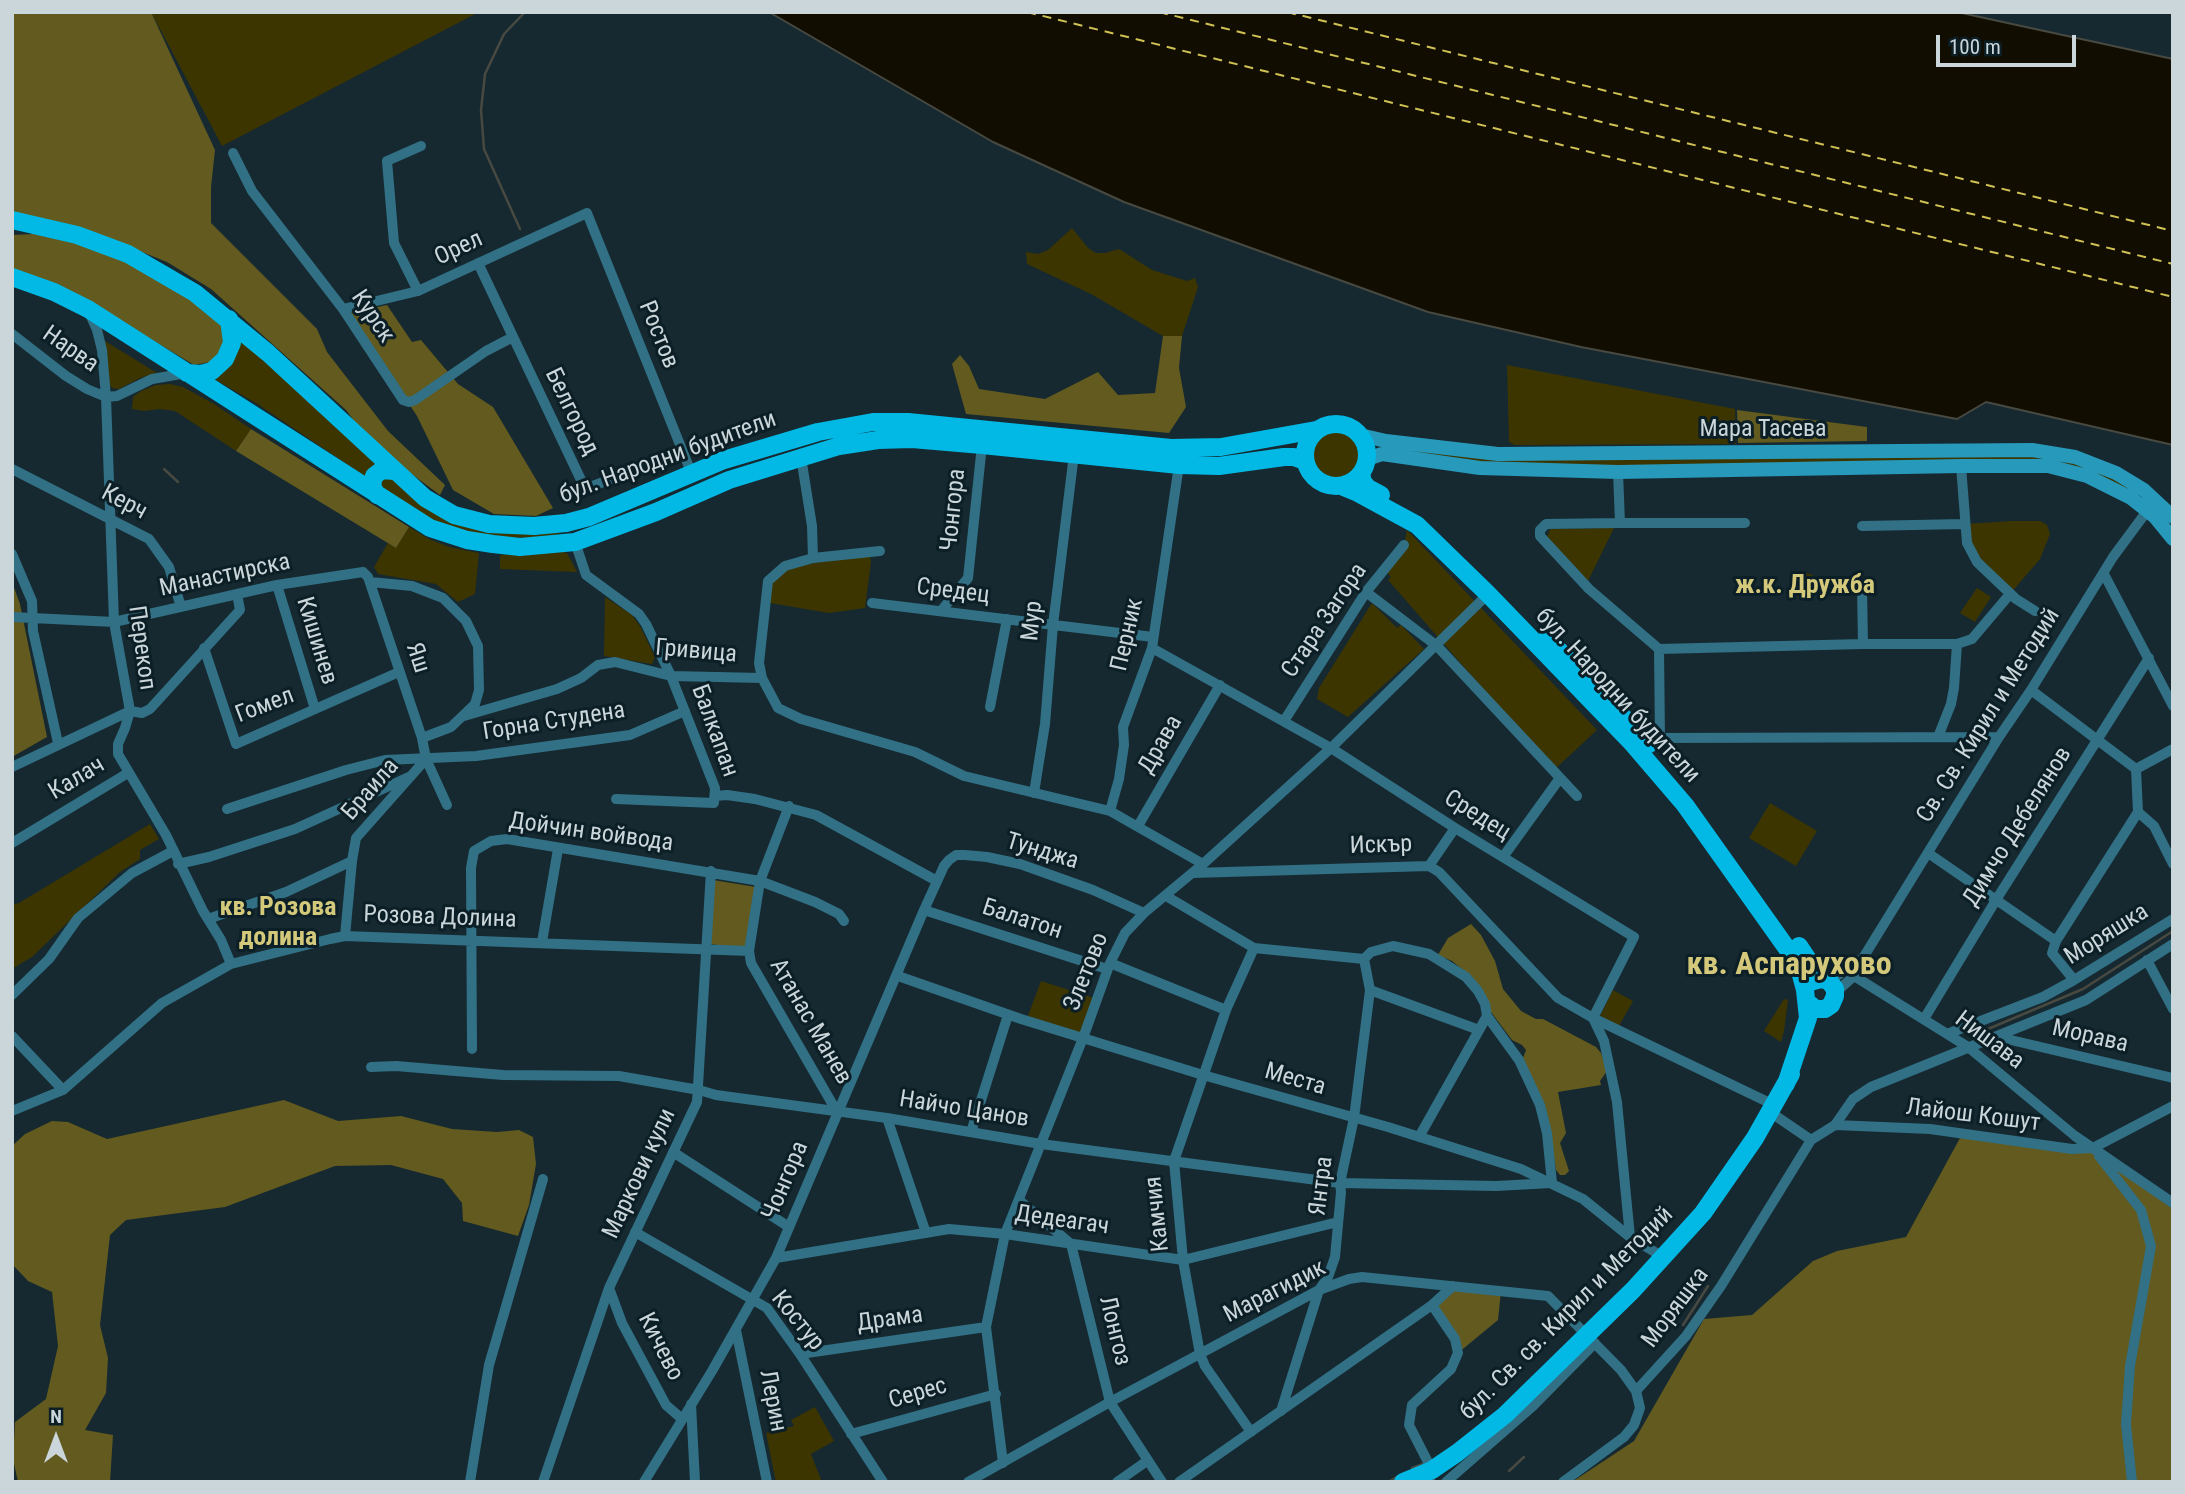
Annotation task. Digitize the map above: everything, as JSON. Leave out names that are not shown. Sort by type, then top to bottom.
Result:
[{"type":"main road","points":[[12,220],[47,228]]},
{"type":"main road","points":[[12,228],[47,228]]},
{"type":"main road","name":"бул. Народни будители","points":[[47,228],[77,235],[128,254],[195,293],[229,319],[425,498],[454,515],[489,524],[534,526],[566,523],[589,517],[691,472],[818,432],[873,422],[932,424],[1171,448],[1221,447],[1316,430]]},
{"type":"main road","name":"бул. Народни будители","points":[[12,277],[54,292],[88,309],[430,528],[467,540],[520,547],[575,542],[656,512],[729,480],[839,446],[878,440],[912,439],[1179,465],[1219,466],[1284,457],[1305,461]]},
{"type":"main road","points":[[187,373],[201,374],[212,371],[225,359],[232,343],[229,319]]},
{"type":"main road","points":[[1340,424],[1360,435],[1365,443],[1364,466],[1352,482],[1329,486],[1318,481],[1309,472],[1305,461],[1306,444],[1316,430],[1340,424]]},
{"type":"main road","name":"Мара Тасева","points":[[1360,435],[1386,441],[1498,454],[2032,450],[2075,457],[2129,479],[2152,505]]},
{"type":"main road","name":"Мара Тасева","points":[[1364,466],[1382,454],[1480,468],[1618,471],[2033,466],[2068,470],[2152,505]]},
{"type":"main road","name":"бул. Народни будители","points":[[1364,466],[1363,482],[1368,488],[1423,517],[1503,593],[1644,739],[1687,790],[1828,984]]},
{"type":"main road","points":[[377,495],[372,486],[374,476],[386,469],[394,471]]},
{"type":"main road","name":"бул. Народни будители","points":[[1341,486],[1417,525],[1644,739],[1671,786],[1798,964],[1811,1001]]},
{"type":"main road","points":[[2152,505],[2173,517]]},
{"type":"main road","points":[[2152,505],[2173,539]]},
{"type":"main road","points":[[1809,983],[1828,984],[1831,1005],[1811,1001],[1809,983]]},
{"type":"main road","name":"бул. Св. св. Кирил и Методий","points":[[1403,1482],[1436,1478],[1457,1453],[1505,1416],[1591,1339],[1703,1213],[1786,1084],[1803,1036],[1811,1001]]},
{"type":"street","points":[[418,291],[394,243],[387,161],[421,146]]},
{"type":"street","name":"Курск","points":[[233,153],[252,191],[343,309],[400,398],[405,401],[415,400],[486,351],[511,338]]},
{"type":"street","name":"Орел","points":[[343,309],[418,291],[587,213]]},
{"type":"street","name":"Ростов","points":[[587,213],[691,472]]},
{"type":"street","name":"Белгород","points":[[478,263],[511,338],[581,480],[586,485],[593,486],[682,451]]},
{"type":"street","name":"Перекоп","points":[[88,309],[102,350],[114,622],[130,711],[118,744],[118,754],[153,813],[221,940],[231,964]]},
{"type":"street","name":"Нарва","points":[[12,334],[66,376],[87,390],[106,397]]},
{"type":"street","points":[[106,397],[117,396],[152,379],[187,373]]},
{"type":"street","name":"Чонгора","points":[[942,611],[968,578],[982,445]]},
{"type":"street","name":"Мур","points":[[1034,793],[1045,724],[1053,625],[1074,454]]},
{"type":"street","points":[[800,457],[812,526],[813,558]]},
{"type":"street","name":"Перник","points":[[1110,811],[1119,779],[1124,745],[1123,727],[1152,643],[1179,465]]},
{"type":"street","points":[[1961,466],[1967,543],[1977,562],[2010,594],[2035,611]]},
{"type":"street","name":"Керч","points":[[12,469],[136,531],[157,548],[169,567],[181,607]]},
{"type":"street","points":[[1618,471],[1620,523]]},
{"type":"street","name":"Св. Св. Кирил и Методий","points":[[1828,984],[1854,976],[1999,737],[2113,557],[2152,505]]},
{"type":"street","points":[[1745,523],[1549,524],[1541,527],[1540,533],[1589,589],[1659,649],[1957,644],[1972,639],[2010,594]]},
{"type":"street","points":[[1862,526],[1965,524]]},
{"type":"street","name":"Балкапан","points":[[575,542],[586,575],[639,614],[671,676],[715,788],[715,800]]},
{"type":"street","name":"Стара Загора","points":[[1284,721],[1366,592],[1404,545]]},
{"type":"street","name":"Гривица","points":[[422,738],[451,727],[464,716],[557,689],[581,678],[598,665],[615,662],[671,676],[762,678],[759,663],[768,580],[785,566],[813,558],[880,551]]},
{"type":"street","points":[[12,554],[32,601],[33,631],[58,743]]},
{"type":"street","name":"Манастирска","points":[[12,617],[114,622],[277,585],[363,572]]},
{"type":"street","name":"Яш","points":[[363,572],[370,582],[422,738],[426,759],[447,805]]},
{"type":"street","points":[[2104,573],[2173,706]]},
{"type":"street","points":[[370,582],[412,586],[443,598],[466,621],[478,646],[480,690],[475,704],[464,716]]},
{"type":"street","name":"Кишинев","points":[[277,585],[316,709]]},
{"type":"street","points":[[1862,587],[1863,644]]},
{"type":"street","points":[[1366,592],[1437,646],[1577,796]]},
{"type":"street","points":[[12,766],[130,711],[142,712],[150,709],[240,610],[237,594]]},
{"type":"street","name":"Злетово","points":[[1003,1463],[986,1327],[1004,1234],[1083,1038],[1108,966],[1125,933],[1144,913],[1193,873],[1331,748],[1488,594]]},
{"type":"street","name":"Средец","points":[[872,603],[1053,625],[1152,643],[1331,748],[1455,828],[1634,937],[1593,1018]]},
{"type":"street","points":[[990,707],[1007,620]]},
{"type":"street","points":[[1938,737],[1951,704],[1957,644]]},
{"type":"street","name":"Гомел","points":[[204,648],[236,744],[399,672]]},
{"type":"street","points":[[1659,649],[1644,739],[1999,737]]},
{"type":"street","name":"Димчо Дебелянов","points":[[1923,1019],[2149,658]]},
{"type":"street","points":[[762,678],[778,708],[801,719],[915,752],[964,776],[1110,811],[1203,864]]},
{"type":"street","name":"Драва","points":[[1138,825],[1220,685]]},
{"type":"street","points":[[2031,690],[2136,769]]},
{"type":"street","name":"Горна Студена","points":[[426,759],[476,756],[630,735],[685,711]]},
{"type":"street","points":[[2136,769],[2173,749]]},
{"type":"street","points":[[227,809],[385,760],[426,759]]},
{"type":"street","name":"Браила","points":[[345,936],[356,838],[426,759]]},
{"type":"street","points":[[2074,980],[2052,953],[2056,941],[2138,812],[2136,769]]},
{"type":"street","name":"Калач","points":[[12,843],[128,773]]},
{"type":"street","points":[[178,864],[209,857],[295,828],[411,776]]},
{"type":"street","points":[[1503,857],[1560,778]]},
{"type":"street","points":[[616,799],[715,800],[727,795],[789,806],[831,822],[937,881]]},
{"type":"street","points":[[750,951],[760,881],[789,806]]},
{"type":"street","points":[[2138,812],[2154,827],[2173,864]]},
{"type":"street","points":[[1429,866],[1455,828]]},
{"type":"street","name":"Дойчин войвода","points":[[471,940],[472,857],[478,847],[498,839],[711,872]]},
{"type":"street","points":[[542,942],[558,849]]},
{"type":"street","points":[[12,995],[49,959],[78,918],[132,873],[173,851]]},
{"type":"street","points":[[1928,853],[2056,941]]},
{"type":"street","name":"Тунджа","points":[[937,881],[944,866],[956,855],[987,857],[1020,864],[1144,913]]},
{"type":"street","points":[[208,919],[286,892],[352,861]]},
{"type":"street","name":"Искър","points":[[1193,873],[1429,866],[1439,872],[1558,998],[1772,1108]]},
{"type":"street","points":[[711,872],[760,881],[815,902],[839,914],[844,921]]},
{"type":"street","name":"Маркови кули","points":[[544,1482],[609,1288],[696,1102],[699,1090],[711,872]]},
{"type":"street","name":"Чонгора","points":[[644,1482],[776,1258],[937,881]]},
{"type":"street","points":[[1166,896],[1254,948],[1364,959],[1371,952],[1393,946],[1429,954],[1448,963],[1466,977],[1478,992],[1485,1004],[1487,1016],[1519,1060],[1540,1105],[1547,1133],[1552,1183]]},
{"type":"street","name":"Балатон","points":[[925,910],[1108,966],[1226,1010]]},
{"type":"street","name":"Моряшка","points":[[1947,1034],[2043,997],[2173,919]]},
{"type":"street","name":"Розова Долина","points":[[12,1111],[63,1090],[162,1003],[231,964],[345,936],[750,951]]},
{"type":"street","points":[[471,940],[472,1049]]},
{"type":"street","name":"Моряшка","points":[[1835,1125],[1861,1092],[2086,1000],[2173,944]]},
{"type":"street","name":"Камчия","points":[[1251,1432],[1205,1366],[1200,1354],[1183,1260],[1174,1161],[1226,1010],[1254,948]]},
{"type":"street","name":"Атанас Манев","points":[[750,951],[751,963],[837,1112]]},
{"type":"street","name":"Св. Св. Кирил и Методий","points":[[1828,984],[1863,958]]},
{"type":"street","name":"Янтра","points":[[1281,1411],[1319,1290],[1328,1277],[1335,1257],[1340,1183],[1354,1118],[1370,990],[1364,959]]},
{"type":"street","points":[[2147,960],[2173,1009]]},
{"type":"street","name":"Места","points":[[898,976],[1008,1015],[1521,1169],[1552,1183],[1602,1213],[1630,1237],[1663,1257]]},
{"type":"street","name":"Нишава","points":[[1854,976],[1968,1047],[2093,1148]]},
{"type":"street","points":[[1370,990],[1479,1030]]},
{"type":"street","points":[[971,1132],[1008,1015]]},
{"type":"street","points":[[1419,1137],[1487,1016]]},
{"type":"street","points":[[1593,1018],[1604,1041],[1615,1090],[1622,1133],[1630,1237]]},
{"type":"street","points":[[12,1036],[63,1090]]},
{"type":"street","name":"Морава","points":[[1998,1037],[2173,1078]]},
{"type":"street","name":"Найчо Цанов","points":[[371,1067],[396,1066],[502,1075],[619,1076],[716,1095],[887,1118],[1041,1144],[1340,1183],[1496,1186],[1552,1183]]},
{"type":"street","name":"Лайош Кошут","points":[[1835,1125],[1930,1129],[2072,1149],[2093,1148],[2173,1106]]},
{"type":"street","points":[[1772,1108],[1811,1140],[1835,1125]]},
{"type":"street","points":[[887,1118],[926,1233]]},
{"type":"street","name":"Моряшка","points":[[1636,1391],[1686,1336],[1721,1286],[1811,1140]]},
{"type":"street","points":[[2093,1148],[2173,1203]]},
{"type":"street","points":[[2093,1148],[2141,1210],[2151,1246],[2130,1366],[2126,1424],[2133,1482]]},
{"type":"street","points":[[673,1152],[789,1227]]},
{"type":"street","points":[[470,1482],[489,1365],[543,1180]]},
{"type":"street","points":[[1018,1200],[1070,1244]]},
{"type":"street","name":"Дедеагач","points":[[776,1258],[949,1229],[1004,1234],[1183,1260],[1338,1222]]},
{"type":"street","name":"Костур","points":[[635,1233],[767,1308],[883,1482]]},
{"type":"street","name":"Лонгоз","points":[[1070,1244],[1110,1402],[1162,1482]]},
{"type":"street","name":"Марагидик","points":[[968,1482],[1319,1290],[1349,1279],[1362,1278],[1548,1296],[1621,1370],[1636,1391]]},
{"type":"street","points":[[1179,1482],[1432,1305],[1453,1286]]},
{"type":"street","name":"Кичево","points":[[609,1288],[622,1323],[666,1405],[682,1419]]},
{"type":"street","points":[[1432,1305],[1455,1339],[1458,1353],[1451,1369],[1412,1405],[1409,1425],[1436,1478]]},
{"type":"street","name":"Драма","points":[[800,1354],[986,1327]]},
{"type":"street","name":"Лерин","points":[[736,1330],[767,1482]]},
{"type":"street","points":[[1563,1482],[1588,1465],[1634,1425],[1640,1408],[1636,1391]]},
{"type":"street","name":"Серес","points":[[851,1434],[996,1394]]},
{"type":"street","name":"Кичево","points":[[691,1405],[695,1482]]},
{"type":"street","points":[[1117,1482],[1147,1461]]},
{"type":"shaded area","points":[[12,12],[151,12],[215,150],[211,223],[317,329],[327,352],[388,431],[445,485],[440,495],[390,458],[363,433],[346,410],[211,289],[167,262],[87,230],[12,215]]},
{"type":"shaded area","points":[[151,12],[479,12],[222,146]]},
{"type":"shaded area","points":[[769,12],[1957,12],[2173,59],[2173,445],[1986,402],[1957,419],[1581,347],[1428,312],[1124,202],[993,142]]},
{"type":"shaded area","points":[[1072,228],[1088,248],[1096,253],[1119,249],[1152,270],[1187,281],[1195,278],[1198,287],[1182,336],[1163,336],[1091,294],[1027,264],[1026,252],[1038,254],[1048,250]]},
{"type":"shaded area","points":[[34,234],[79,244],[124,260],[167,281],[223,326],[225,346],[210,362],[194,365],[69,290],[12,269],[12,235]]},
{"type":"shaded area","points":[[387,305],[412,342],[421,340],[458,384],[493,407],[553,508],[536,516],[494,514],[453,490],[417,416],[348,313]]},
{"type":"shaded area","points":[[1163,336],[1182,336],[1179,368],[1186,407],[1169,433],[966,414],[952,364],[960,355],[969,366],[979,389],[1045,399],[1098,372],[1118,395],[1155,393]]},
{"type":"shaded area","points":[[239,338],[435,513],[556,530],[560,534],[535,538],[480,535],[434,523],[259,405],[211,377]]},
{"type":"shaded area","points":[[105,341],[157,373],[119,389],[112,388],[109,384]]},
{"type":"shaded area","points":[[1507,365],[1735,409],[1736,444],[1515,445],[1509,442]]},
{"type":"shaded area","points":[[156,385],[183,387],[214,404],[251,429],[236,451],[175,411],[132,409],[133,397],[141,391]]},
{"type":"shaded area","points":[[1737,410],[1867,427],[1867,441],[1738,443]]},
{"type":"shaded area","points":[[251,429],[409,527],[396,548],[236,451]]},
{"type":"shaded area","points":[[1336,430],[1353,437],[1360,454],[1353,471],[1336,478],[1319,471],[1312,454],[1319,437]]},
{"type":"shaded area","points":[[1419,446],[1484,453],[2051,455],[2095,468],[2137,492],[2068,470],[1618,472],[1417,458]]},
{"type":"shaded area","points":[[2040,521],[2047,525],[2050,534],[2040,559],[2010,594],[1977,562],[1965,524]]},
{"type":"shaded area","points":[[409,527],[449,547],[479,553],[475,594],[458,602],[436,584],[378,574],[374,567],[388,543],[396,548]]},
{"type":"shaded area","points":[[1614,528],[1588,581],[1547,537],[1550,529]]},
{"type":"shaded area","points":[[1407,530],[1597,730],[1554,770],[1388,580],[1391,577],[1384,569],[1404,545]]},
{"type":"shaded area","points":[[567,553],[577,572],[500,569],[500,555]]},
{"type":"shaded area","points":[[870,557],[871,562],[865,608],[829,613],[770,603],[772,581],[787,570],[799,565]]},
{"type":"shaded area","points":[[1805,573],[1814,577],[1818,586],[1814,595],[1805,599],[1796,595],[1792,586],[1796,577]]},
{"type":"shaded area","points":[[12,582],[20,604],[47,737],[12,757]]},
{"type":"shaded area","points":[[1977,588],[1991,597],[1975,622],[1960,613]]},
{"type":"shaded area","points":[[605,597],[632,615],[640,626],[655,657],[652,664],[604,656]]},
{"type":"shaded area","points":[[1372,603],[1397,628],[1401,625],[1424,649],[1348,717],[1317,699],[1319,688]]},
{"type":"shaded area","points":[[1770,803],[1817,831],[1796,866],[1749,838]]},
{"type":"shaded area","points":[[150,824],[159,839],[140,850],[140,859],[120,872],[32,957],[12,969],[12,905]]},
{"type":"shaded area","points":[[713,880],[756,887],[746,948],[709,944]]},
{"type":"shaded area","points":[[1471,924],[1481,935],[1495,961],[1503,989],[1521,1011],[1536,1019],[1543,1019],[1596,1047],[1601,1053],[1607,1071],[1600,1081],[1601,1085],[1558,1092],[1566,1133],[1560,1143],[1569,1171],[1565,1175],[1560,1175],[1556,1170],[1550,1129],[1523,1058],[1526,1050],[1512,1040],[1468,974],[1452,961],[1438,955],[1448,938]]},
{"type":"shaded area","points":[[1041,981],[1097,999],[1083,1038],[1026,1021]]},
{"type":"shaded area","points":[[1613,990],[1633,1001],[1619,1026],[1600,1016]]},
{"type":"shaded area","points":[[1784,999],[1788,1000],[1781,1042],[1764,1031]]},
{"type":"shaded area","points":[[284,1100],[338,1121],[401,1116],[452,1129],[497,1132],[519,1130],[533,1137],[536,1164],[529,1205],[518,1236],[463,1221],[462,1203],[443,1179],[391,1165],[335,1166],[225,1207],[126,1220],[110,1235],[100,1325],[108,1358],[106,1393],[85,1430],[113,1435],[110,1482],[18,1482],[13,1459],[15,1422],[46,1399],[58,1346],[52,1292],[28,1281],[12,1264],[12,1146],[25,1134],[52,1121],[68,1122],[107,1139]]},
{"type":"shaded area","points":[[1960,1138],[2094,1151],[2173,1209],[2173,1482],[1572,1482],[1634,1441],[1704,1319],[1752,1315],[1813,1261],[1837,1251],[1906,1237]]},
{"type":"shaded area","points":[[1453,1286],[1501,1291],[1498,1320],[1458,1353],[1432,1305]]},
{"type":"shaded area","points":[[815,1407],[834,1441],[811,1454],[822,1482],[776,1482],[766,1433],[794,1426],[791,1420]]},
{"type":"waterway","points":[[520,229],[484,149],[481,110],[485,74],[504,34],[525,12]]},
{"type":"waterway","points":[[164,469],[178,482]]},
{"type":"waterway","points":[[1976,1034],[2083,989],[2173,931]]},
{"type":"waterway","points":[[1683,1325],[1708,1286]]},
{"type":"waterway","points":[[1509,1471],[1524,1457]]},
{"type":"waterway","points":[[1412,1468],[1423,1464]]},
{"type":"waterway","points":[[1388,1482],[1397,1477]]},
{"type":"ferry route","points":[[1027,12],[2173,297]]},
{"type":"ferry route","points":[[1159,12],[2173,264]]},
{"type":"ferry route","points":[[1287,12],[2173,231]]},
{"type":"district","name":"ж.к. Дружба","points":[[1805,586]]},
{"type":"district","name":"кв. Розова долина","points":[[278,923]]},
{"type":"district","name":"кв. Аспарухово","points":[[1789,966]]}]
